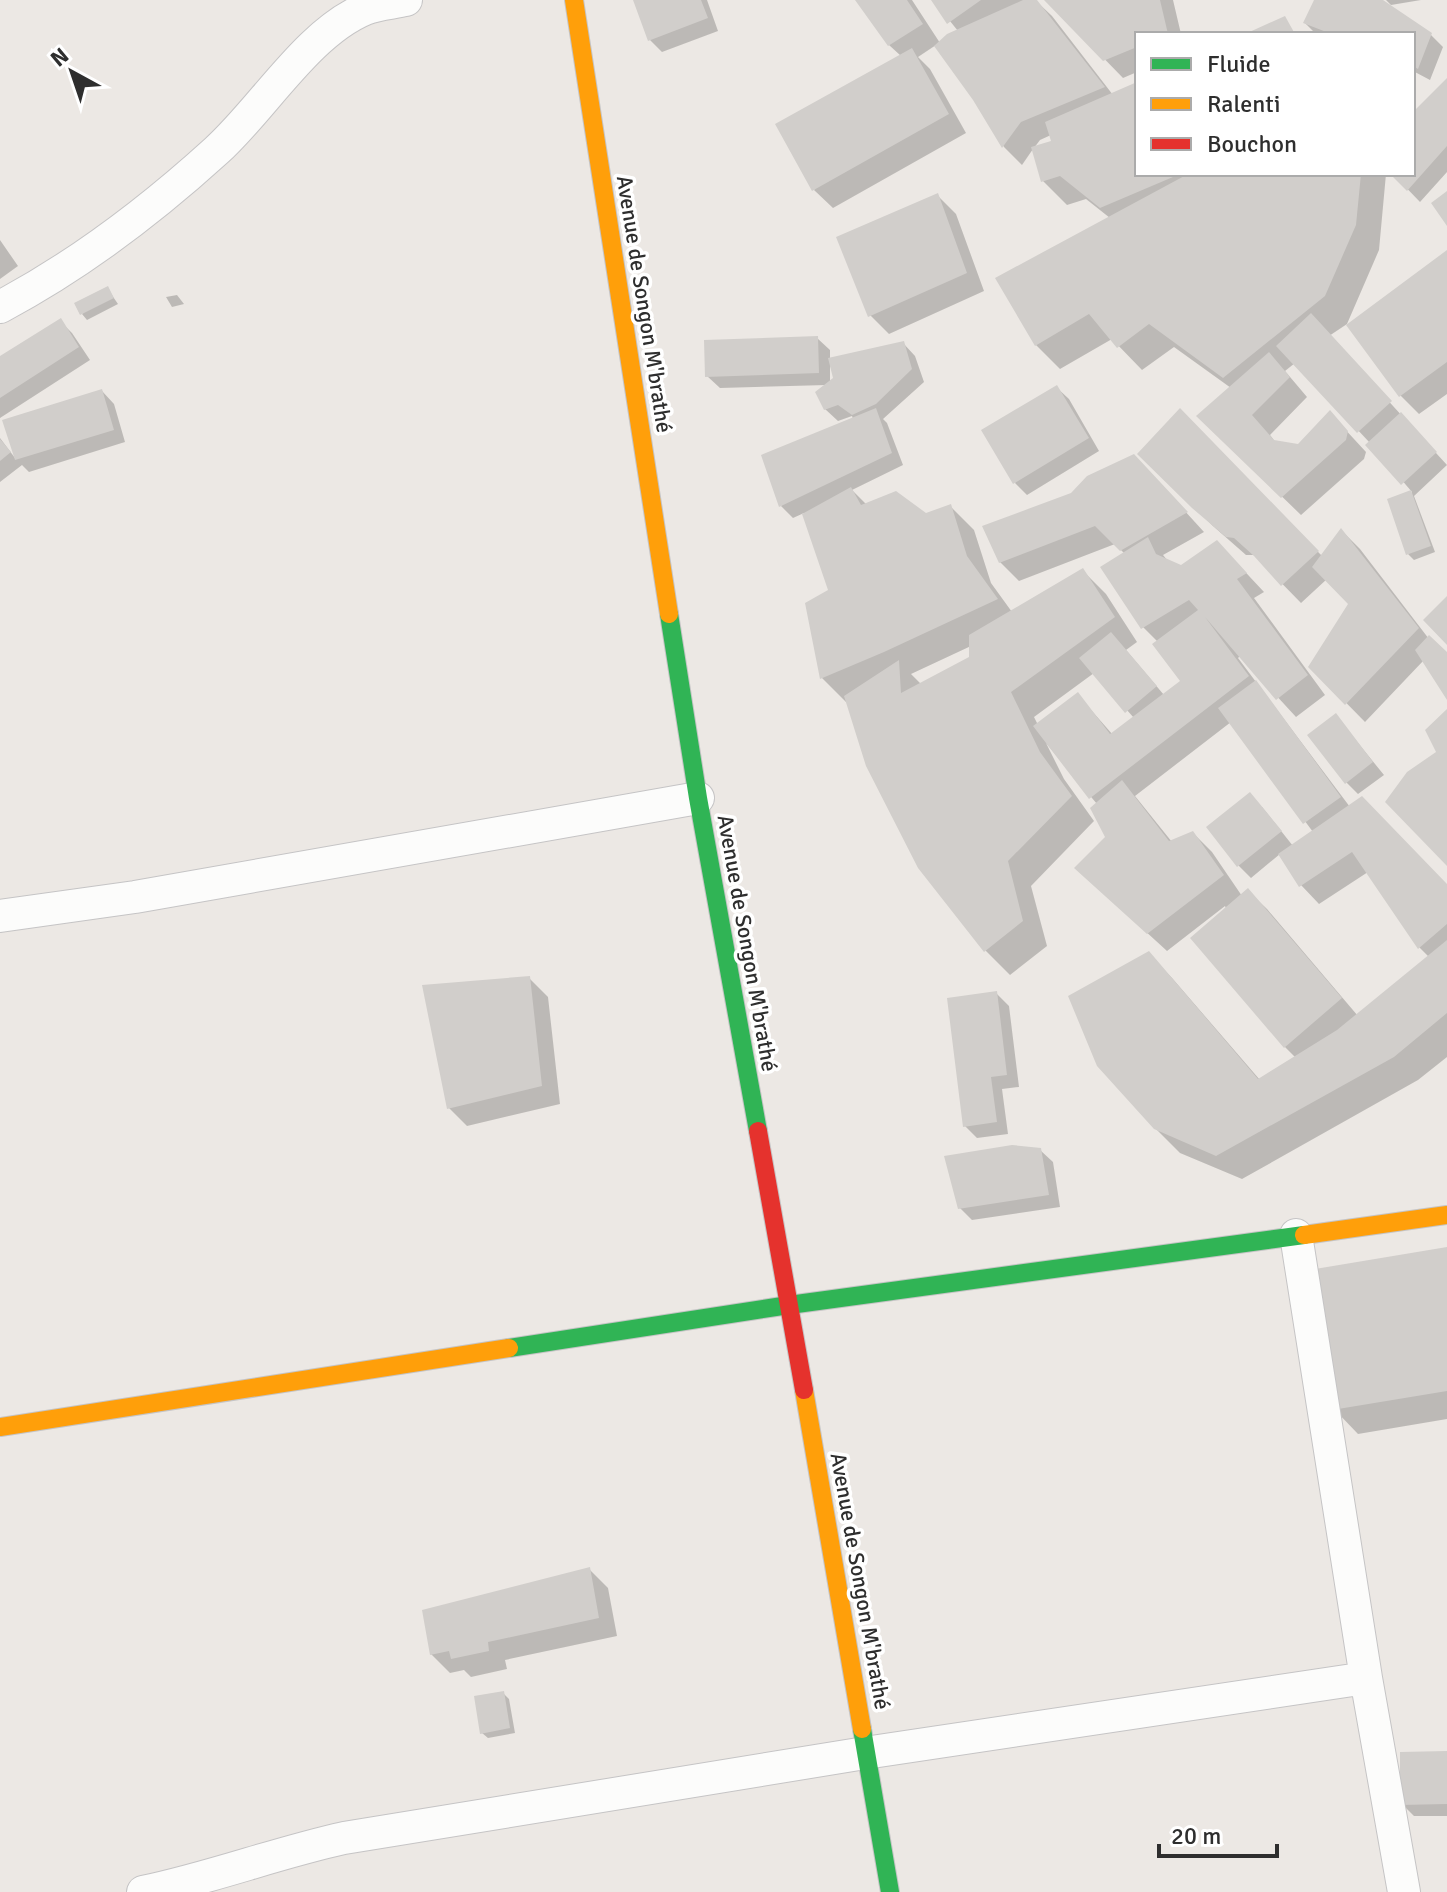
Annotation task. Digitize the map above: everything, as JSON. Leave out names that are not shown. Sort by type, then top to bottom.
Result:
[{"type":"street","points":[[0,307],[47,282],[115,235],[218,150],[327,33],[365,9],[406,0]]},
{"type":"street","name":"Avenue de Songon M'brathé","points":[[574,0],[698,798],[890,1892]]},
{"type":"street","points":[[0,916],[135,897],[698,798]]},
{"type":"street","points":[[0,1427],[789,1305],[1447,1215]]},
{"type":"street","points":[[1296,1235],[1366,1678],[1404,1892]]},
{"type":"street","points":[[143,1892],[197,1881],[294,1849],[344,1838],[865,1753],[1366,1678]]},
{"type":"building","points":[[633,0],[701,0],[708,18],[648,41]]},
{"type":"building","points":[[855,0],[907,0],[923,24],[888,46]]},
{"type":"building","points":[[931,0],[981,0],[947,24]]},
{"type":"building","points":[[1023,0],[1037,0],[1105,87],[1021,122],[1002,148],[973,100],[934,46],[947,34]]},
{"type":"building","points":[[1044,0],[1160,0],[1168,32],[1135,32],[1135,48],[1103,61]]},
{"type":"building","points":[[1314,0],[1383,0],[1432,33],[1418,69],[1415,67],[1415,32],[1326,32],[1303,23]]},
{"type":"building","points":[[1285,16],[1294,32],[1249,32]]},
{"type":"building","points":[[912,48],[949,114],[812,191],[775,124]]},
{"type":"building","points":[[1447,78],[1447,146],[1407,191],[1392,176],[1415,176],[1415,110]]},
{"type":"building","points":[[1135,83],[1135,176],[1175,176],[1100,208],[1060,176],[1041,182],[1031,147],[1051,141],[1045,122]]},
{"type":"building","points":[[1184,176],[1361,176],[1356,225],[1325,296],[1223,378],[1149,324],[1117,348],[1089,314],[1035,346],[995,278]]},
{"type":"building","points":[[1447,191],[1447,226],[1431,203]]},
{"type":"building","points":[[938,193],[967,273],[868,317],[836,237]]},
{"type":"building","points":[[1447,250],[1447,362],[1399,397],[1346,325]]},
{"type":"building","points":[[108,286],[114,298],[80,315],[74,303]]},
{"type":"building","points":[[1311,313],[1392,401],[1357,433],[1276,346]]},
{"type":"building","points":[[61,318],[79,347],[0,398],[0,356]]},
{"type":"building","points":[[818,336],[819,373],[705,377],[704,340]]},
{"type":"building","points":[[904,341],[912,369],[876,404],[852,415],[838,405],[824,410],[815,392],[833,378],[828,358]]},
{"type":"building","points":[[1269,352],[1290,377],[1252,415],[1274,440],[1298,444],[1330,410],[1348,431],[1346,440],[1281,498],[1196,416]]},
{"type":"building","points":[[1057,385],[1089,438],[1013,484],[981,430]]},
{"type":"building","points":[[102,389],[114,430],[15,460],[2,420]]},
{"type":"building","points":[[876,408],[892,453],[779,507],[761,455]]},
{"type":"building","points":[[1180,408],[1319,551],[1281,586],[1254,556],[1192,508],[1137,454]]},
{"type":"building","points":[[1401,412],[1437,452],[1401,485],[1365,445]]},
{"type":"building","points":[[0,439],[11,452],[0,461]]},
{"type":"building","points":[[1134,454],[1188,512],[1120,551],[1095,526],[999,563],[982,526],[1071,493],[1087,476]]},
{"type":"building","points":[[851,487],[861,505],[896,491],[926,513],[951,504],[967,556],[998,599],[820,679],[805,603],[828,590],[802,514]]},
{"type":"building","points":[[1411,490],[1431,546],[1406,555],[1387,499]]},
{"type":"building","points":[[1341,528],[1419,628],[1345,705],[1308,667],[1348,604],[1312,567]]},
{"type":"building","points":[[1148,537],[1156,554],[1181,565],[1217,540],[1247,573],[1237,579],[1308,675],[1276,700],[1205,617],[1249,676],[1089,799],[1033,726],[1078,692],[1110,734],[1180,681],[1152,644],[1198,610],[1189,600],[1141,629],[1100,567]]},
{"type":"building","points":[[1083,568],[1115,617],[1011,692],[1040,752],[1072,796],[1008,861],[1023,921],[984,952],[918,868],[866,766],[844,696],[899,660],[901,693],[969,657],[969,635]]},
{"type":"building","points":[[1447,596],[1447,645],[1423,620]]},
{"type":"building","points":[[1111,632],[1157,686],[1125,713],[1079,658]]},
{"type":"building","points":[[1429,635],[1447,652],[1447,700],[1415,650]]},
{"type":"building","points":[[1256,680],[1341,797],[1303,824],[1218,708]]},
{"type":"building","points":[[1447,709],[1447,866],[1385,802],[1407,772],[1436,752],[1425,730]]},
{"type":"building","points":[[1336,713],[1373,762],[1345,784],[1307,735]]},
{"type":"building","points":[[1122,780],[1169,841],[1193,831],[1224,875],[1147,934],[1074,868],[1105,837],[1090,808]]},
{"type":"building","points":[[1250,792],[1282,831],[1237,867],[1206,827]]},
{"type":"building","points":[[1362,796],[1447,884],[1447,924],[1418,949],[1352,852],[1299,887],[1278,854]]},
{"type":"building","points":[[1248,888],[1342,998],[1284,1048],[1190,938]]},
{"type":"building","points":[[1447,940],[1447,1013],[1394,1057],[1216,1156],[1154,1129],[1097,1066],[1068,996],[1149,951],[1258,1079],[1337,1030]]},
{"type":"building","points":[[530,976],[542,1086],[447,1109],[422,985]]},
{"type":"building","points":[[997,991],[1007,1075],[991,1077],[997,1122],[963,1127],[947,998]]},
{"type":"building","points":[[1012,1145],[1041,1148],[1049,1195],[958,1209],[944,1156]]},
{"type":"building","points":[[1447,1247],[1447,1391],[1332,1410],[1309,1270]]},
{"type":"building","points":[[590,1567],[599,1618],[488,1642],[489,1651],[451,1659],[449,1651],[430,1655],[422,1610]]},
{"type":"building","points":[[504,1691],[510,1728],[480,1734],[474,1696]]},
{"type":"building","points":[[1447,1751],[1447,1804],[1400,1805],[1400,1752]]},
{"type":"traffic: fast","points":[[669,614],[698,798],[758,1131]]},
{"type":"traffic: fast","points":[[509,1348],[789,1305],[1304,1235]]},
{"type":"traffic: fast","points":[[862,1729],[890,1892]]},
{"type":"traffic: slow","points":[[574,0],[669,614]]},
{"type":"traffic: slow","points":[[1304,1235],[1447,1215]]},
{"type":"traffic: slow","points":[[0,1427],[509,1348]]},
{"type":"traffic: slow","points":[[804,1390],[862,1729]]},
{"type":"traffic: jam","points":[[758,1131],[804,1390]]}]
